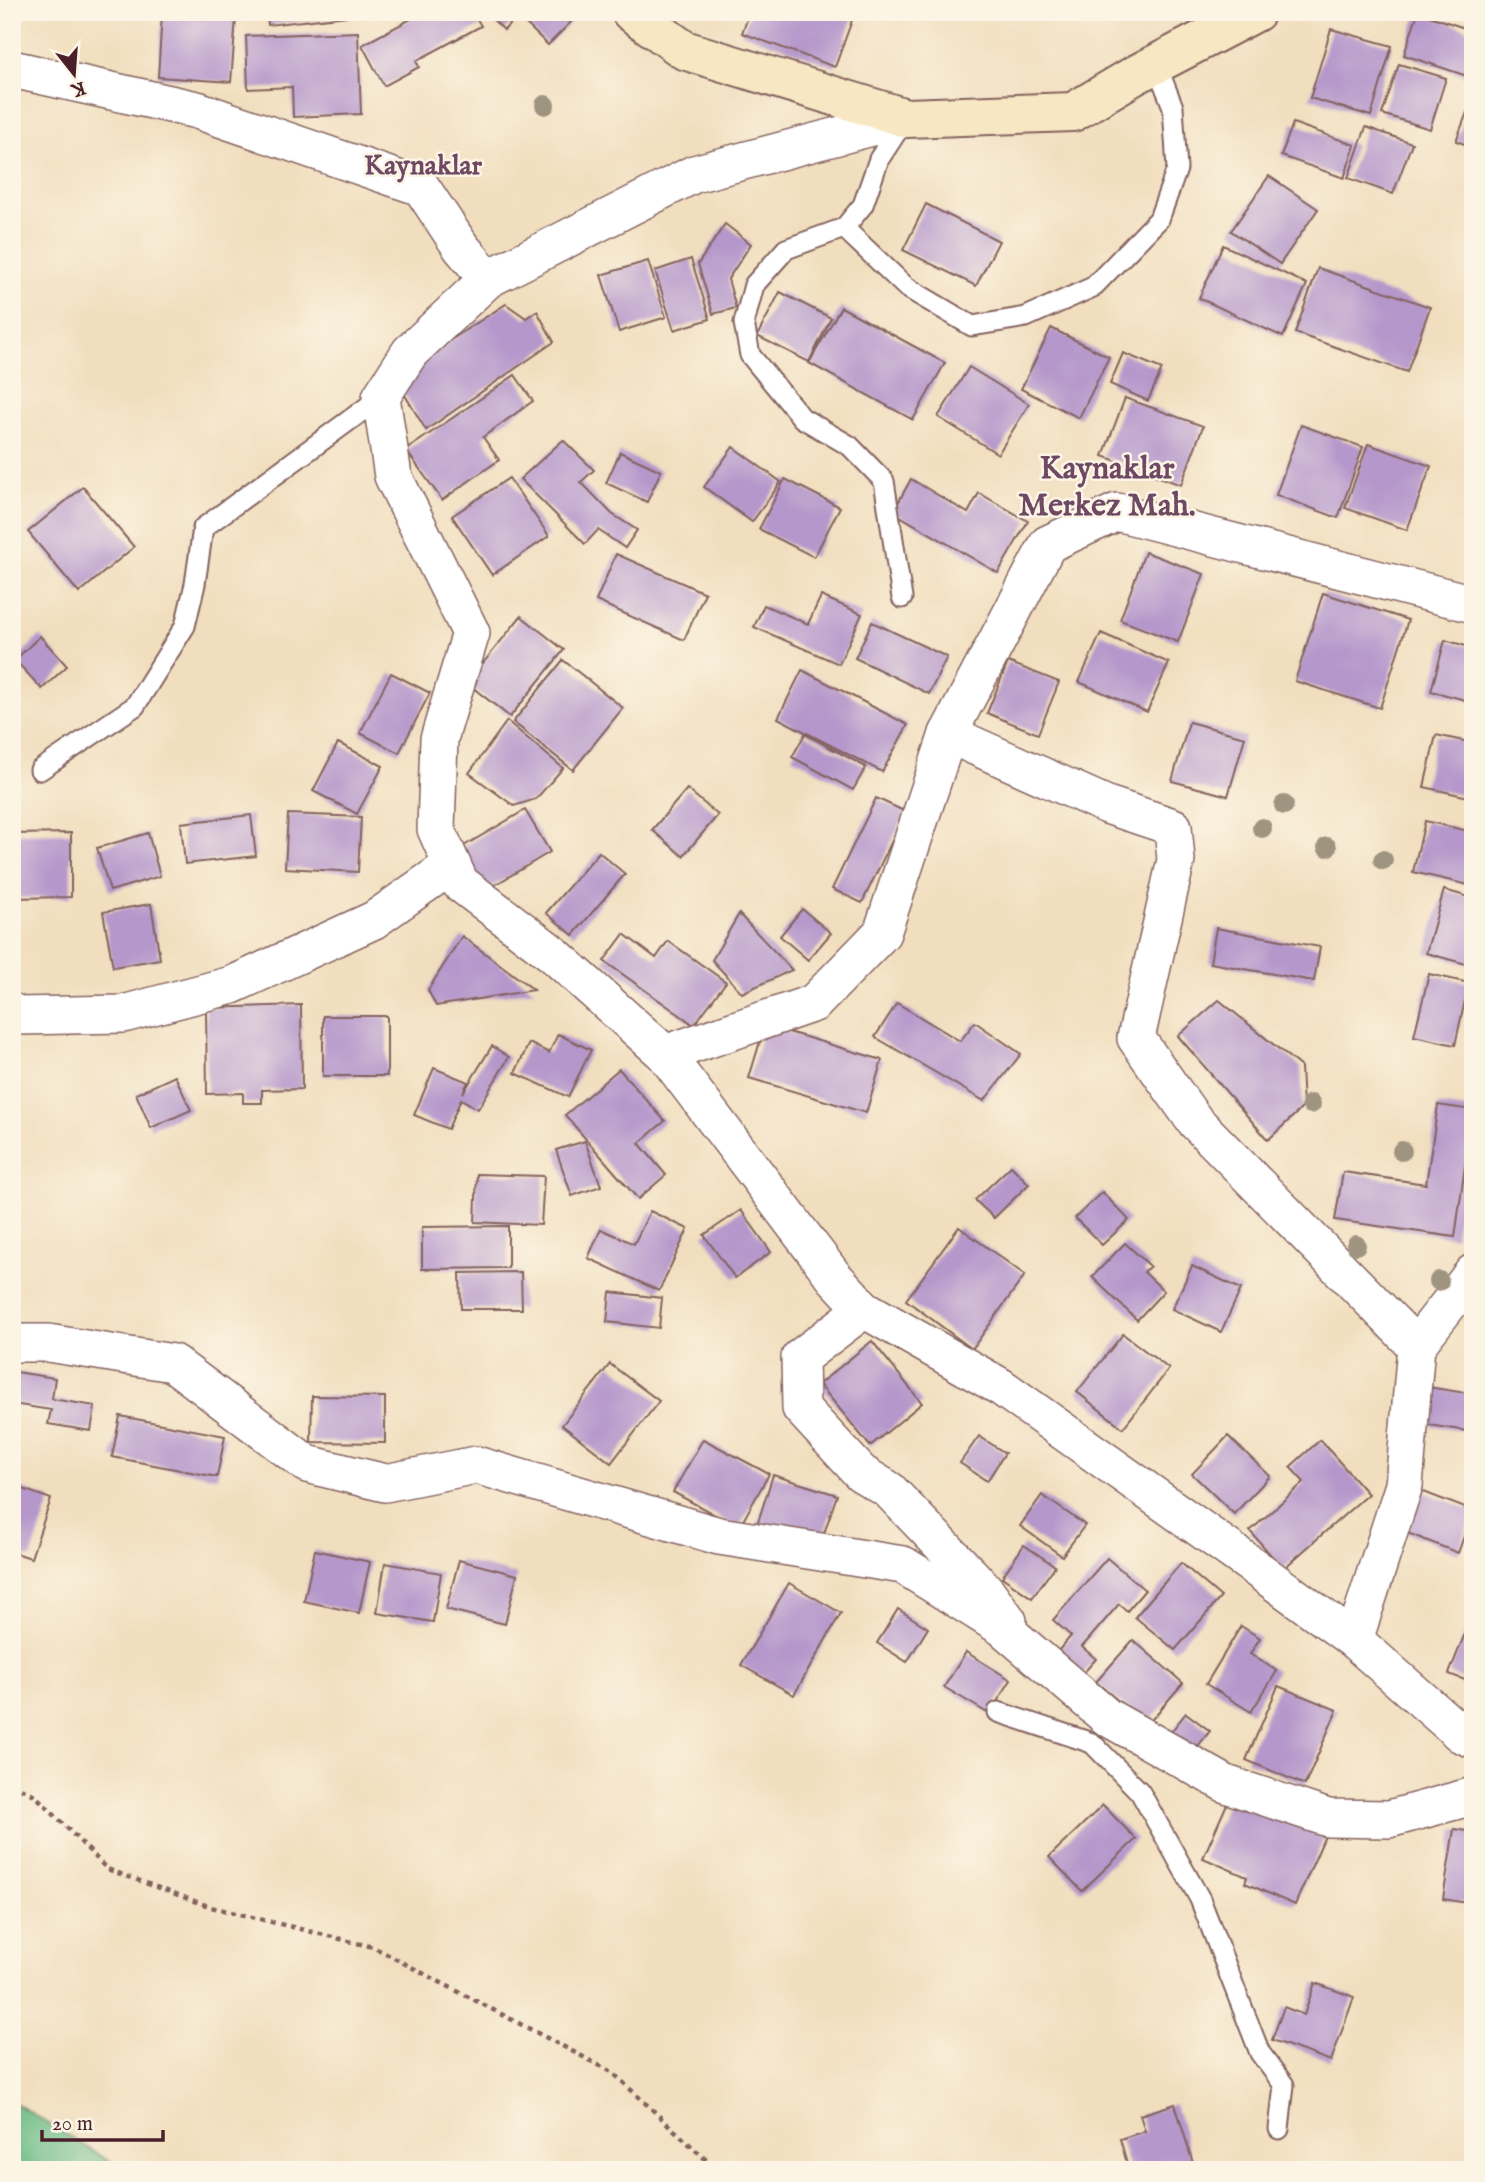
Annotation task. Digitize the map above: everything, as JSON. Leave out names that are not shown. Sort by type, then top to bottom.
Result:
[{"type":"street","points":[[631,12],[684,50],[906,118]]},
{"type":"street","points":[[1256,12],[1156,64],[1073,112],[906,118],[694,174],[488,279],[410,352],[381,397],[393,476],[471,633],[439,739],[436,829],[460,883],[553,954],[665,1054],[834,1277],[864,1309],[1001,1387],[1354,1640],[1461,1734],[1473,1739]]},
{"type":"street","points":[[12,69],[197,110],[421,187],[461,247],[488,279]]},
{"type":"street","points":[[665,1054],[814,1003],[882,933],[948,734],[1048,544],[1117,512],[1473,604]]},
{"type":"street","points":[[948,734],[1107,804],[1173,827],[1176,860],[1136,1038],[1194,1120],[1416,1346]]},
{"type":"street","points":[[12,1012],[18,1016],[123,1014],[232,985],[374,920],[452,865]]},
{"type":"street","points":[[1354,1640],[1404,1485],[1416,1346],[1473,1273]]},
{"type":"street","points":[[864,1309],[800,1358],[801,1408],[861,1473],[889,1490],[986,1591],[1029,1651],[1100,1730],[1226,1784],[1328,1818],[1389,1819],[1473,1796]]},
{"type":"street","points":[[12,1343],[48,1343],[173,1363],[307,1464],[385,1483],[476,1465],[719,1536],[903,1565],[1002,1628],[1029,1651]]},
{"type":"lane","points":[[844,228],[906,287],[972,326],[1026,317],[1093,287],[1159,219],[1177,169],[1174,107],[1156,64]]},
{"type":"lane","points":[[902,598],[884,481],[850,446],[802,418],[750,355],[744,323],[754,285],[786,250],[844,228],[863,205],[879,159],[906,118]]},
{"type":"lane","points":[[40,770],[135,706],[184,625],[195,584],[203,528],[381,397]]},
{"type":"lane","points":[[999,1712],[1100,1730],[1140,1792],[1200,1899],[1260,2053],[1284,2085],[1279,2129]]},
{"type":"path","points":[[12,1784],[35,1795],[107,1869],[211,1907],[373,1947],[612,2072],[717,2170]]},
{"type":"green space","points":[[12,2101],[123,2170],[12,2170]]},
{"type":"building","points":[[267,12],[346,12],[346,16],[268,25]]},
{"type":"building","points":[[424,12],[473,12],[481,26],[416,61],[419,67],[384,86],[362,45]]},
{"type":"building","points":[[485,12],[581,12],[548,45],[518,16],[504,30]]},
{"type":"building","points":[[750,12],[855,12],[835,67],[742,33]]},
{"type":"building","points":[[1418,12],[1473,31],[1473,57],[1467,76],[1404,55]]},
{"type":"building","points":[[162,13],[236,18],[231,82],[158,77]]},
{"type":"building","points":[[1331,29],[1392,46],[1371,116],[1310,98]]},
{"type":"building","points":[[358,32],[361,114],[293,117],[292,87],[248,89],[246,36]]},
{"type":"building","points":[[1399,64],[1446,78],[1430,129],[1382,114]]},
{"type":"building","points":[[1473,97],[1473,147],[1456,141]]},
{"type":"building","points":[[1293,123],[1355,145],[1344,178],[1281,156]]},
{"type":"building","points":[[1366,127],[1412,143],[1393,194],[1348,178]]},
{"type":"building","points":[[1269,176],[1318,209],[1280,264],[1231,231]]},
{"type":"building","points":[[926,204],[999,241],[976,286],[903,250]]},
{"type":"building","points":[[725,224],[751,244],[728,279],[736,308],[713,314],[698,264]]},
{"type":"building","points":[[1223,245],[1307,284],[1283,337],[1199,298]]},
{"type":"building","points":[[691,259],[710,319],[674,330],[655,271]]},
{"type":"building","points":[[648,261],[666,317],[619,332],[601,275]]},
{"type":"building","points":[[1318,268],[1430,307],[1407,372],[1295,333]]},
{"type":"building","points":[[780,292],[831,318],[809,362],[757,336]]},
{"type":"building","points":[[506,304],[526,318],[537,311],[554,342],[426,430],[403,392],[415,363]]},
{"type":"building","points":[[841,307],[945,363],[913,420],[809,363]]},
{"type":"building","points":[[1051,328],[1109,357],[1079,418],[1021,389]]},
{"type":"building","points":[[1123,353],[1162,369],[1148,401],[1110,384]]},
{"type":"building","points":[[969,367],[1029,404],[998,454],[938,417]]},
{"type":"building","points":[[515,375],[533,401],[483,437],[499,460],[442,500],[406,450]]},
{"type":"building","points":[[1125,398],[1203,426],[1181,485],[1103,456]]},
{"type":"building","points":[[1301,425],[1363,447],[1338,518],[1276,495]]},
{"type":"building","points":[[563,440],[594,470],[581,482],[612,514],[637,530],[625,548],[598,530],[585,544],[520,479]]},
{"type":"building","points":[[1368,444],[1431,466],[1407,530],[1345,508]]},
{"type":"building","points":[[733,447],[781,482],[752,522],[704,487]]},
{"type":"building","points":[[620,452],[661,471],[647,502],[606,483]]},
{"type":"building","points":[[509,478],[549,536],[492,575],[452,516]]},
{"type":"building","points":[[785,479],[840,507],[814,557],[759,529]]},
{"type":"building","points":[[911,479],[968,513],[979,493],[1028,521],[998,573],[893,512]]},
{"type":"building","points":[[83,487],[134,547],[79,593],[28,532]]},
{"type":"building","points":[[1145,552],[1204,574],[1178,642],[1120,620]]},
{"type":"building","points":[[616,554],[705,593],[684,640],[596,601]]},
{"type":"building","points":[[1323,593],[1408,620],[1380,708],[1295,681]]},
{"type":"building","points":[[821,596],[862,614],[839,664],[754,627],[764,605],[808,624]]},
{"type":"building","points":[[521,616],[564,650],[510,717],[467,683]]},
{"type":"building","points":[[872,622],[947,657],[929,694],[855,658]]},
{"type":"building","points":[[1101,633],[1169,663],[1147,712],[1079,682]]},
{"type":"building","points":[[40,636],[67,666],[42,689],[15,660]]},
{"type":"building","points":[[1445,640],[1473,648],[1473,702],[1431,691]]},
{"type":"building","points":[[563,660],[623,708],[573,770],[513,722]]},
{"type":"building","points":[[1008,662],[1059,682],[1038,734],[987,713]]},
{"type":"building","points":[[802,670],[908,725],[882,772],[778,718]]},
{"type":"building","points":[[391,673],[430,693],[399,753],[360,733]]},
{"type":"building","points":[[507,721],[563,768],[536,799],[514,806],[469,773]]},
{"type":"building","points":[[1189,722],[1245,737],[1228,796],[1172,781]]},
{"type":"building","points":[[805,734],[866,767],[853,790],[792,757]]},
{"type":"building","points":[[1436,735],[1473,743],[1473,798],[1424,787]]},
{"type":"building","points":[[338,743],[383,766],[357,814],[313,791]]},
{"type":"building","points":[[687,789],[718,815],[683,856],[652,830]]},
{"type":"building","points":[[876,798],[906,812],[862,903],[832,889]]},
{"type":"building","points":[[525,810],[550,852],[478,895],[452,853]]},
{"type":"building","points":[[288,814],[361,817],[358,872],[285,868]]},
{"type":"building","points":[[251,815],[256,856],[185,864],[181,823]]},
{"type":"building","points":[[1425,821],[1473,832],[1473,886],[1413,872]]},
{"type":"building","points":[[71,833],[71,897],[12,898],[12,834]]},
{"type":"building","points":[[148,833],[160,876],[110,891],[97,848]]},
{"type":"building","points":[[599,852],[625,874],[573,935],[546,913]]},
{"type":"building","points":[[1444,890],[1473,898],[1473,966],[1426,953]]},
{"type":"building","points":[[151,904],[160,959],[113,967],[103,912]]},
{"type":"building","points":[[802,909],[831,933],[808,960],[780,936]]},
{"type":"building","points":[[739,914],[792,970],[742,993],[712,960]]},
{"type":"building","points":[[1216,928],[1320,947],[1314,981],[1210,963]]},
{"type":"building","points":[[624,934],[656,958],[668,941],[726,982],[694,1025],[604,961]]},
{"type":"building","points":[[462,936],[534,990],[436,1006],[428,990]]},
{"type":"building","points":[[1429,974],[1469,983],[1455,1045],[1414,1036]]},
{"type":"building","points":[[1219,1000],[1301,1067],[1303,1107],[1268,1140],[1178,1036]]},
{"type":"building","points":[[897,1003],[960,1041],[975,1022],[1021,1054],[984,1101],[875,1037]]},
{"type":"building","points":[[301,1005],[302,1089],[262,1090],[262,1103],[243,1103],[243,1093],[207,1094],[206,1008]]},
{"type":"building","points":[[323,1016],[387,1016],[387,1076],[323,1076]]},
{"type":"building","points":[[765,1025],[882,1060],[866,1113],[749,1078]]},
{"type":"building","points":[[558,1034],[591,1050],[568,1097],[515,1073],[529,1043],[549,1053]]},
{"type":"building","points":[[492,1046],[509,1057],[478,1109],[461,1099],[448,1129],[414,1115],[434,1068],[468,1082],[463,1093]]},
{"type":"building","points":[[619,1069],[665,1121],[639,1143],[666,1175],[638,1199],[565,1115]]},
{"type":"building","points":[[175,1076],[191,1110],[151,1128],[136,1094]]},
{"type":"building","points":[[1438,1105],[1473,1110],[1455,1237],[1335,1220],[1343,1172],[1426,1184]]},
{"type":"building","points":[[585,1141],[601,1186],[572,1196],[556,1150]]},
{"type":"building","points":[[1011,1166],[1029,1184],[994,1218],[975,1200]]},
{"type":"building","points":[[477,1174],[544,1176],[541,1225],[475,1222]]},
{"type":"building","points":[[1102,1192],[1129,1220],[1102,1245],[1075,1218]]},
{"type":"building","points":[[741,1210],[771,1252],[735,1278],[704,1235]]},
{"type":"building","points":[[650,1211],[688,1229],[659,1291],[588,1258],[601,1229],[634,1244]]},
{"type":"building","points":[[508,1226],[508,1268],[422,1269],[422,1227]]},
{"type":"building","points":[[959,1227],[1025,1275],[972,1349],[906,1300]]},
{"type":"building","points":[[1125,1243],[1150,1266],[1144,1272],[1164,1291],[1137,1320],[1092,1277]]},
{"type":"building","points":[[1192,1266],[1241,1289],[1221,1332],[1172,1309]]},
{"type":"building","points":[[521,1272],[522,1309],[461,1309],[460,1273]]},
{"type":"building","points":[[610,1292],[662,1298],[659,1328],[607,1322]]},
{"type":"building","points":[[1123,1334],[1169,1369],[1123,1428],[1077,1392]]},
{"type":"building","points":[[872,1341],[922,1403],[870,1446],[819,1384]]},
{"type":"building","points":[[610,1364],[659,1401],[611,1463],[562,1425]]},
{"type":"building","points":[[16,1372],[55,1378],[52,1399],[95,1406],[91,1431],[48,1424],[51,1410],[12,1404]]},
{"type":"building","points":[[1421,1386],[1473,1394],[1473,1432],[1416,1423]]},
{"type":"building","points":[[312,1396],[385,1397],[385,1443],[311,1442]]},
{"type":"building","points":[[120,1416],[225,1436],[217,1477],[112,1457]]},
{"type":"building","points":[[979,1436],[1005,1453],[987,1481],[960,1463]]},
{"type":"building","points":[[1228,1436],[1270,1476],[1234,1514],[1192,1474]]},
{"type":"building","points":[[703,1439],[769,1474],[739,1528],[673,1492]]},
{"type":"building","points":[[1320,1440],[1368,1494],[1283,1569],[1250,1531],[1304,1482],[1290,1467]]},
{"type":"building","points":[[773,1475],[837,1495],[818,1551],[755,1531]]},
{"type":"building","points":[[12,1485],[51,1499],[31,1558],[12,1552]]},
{"type":"building","points":[[1421,1491],[1473,1511],[1458,1553],[1405,1532]]},
{"type":"building","points":[[1042,1495],[1085,1525],[1062,1556],[1020,1526]]},
{"type":"building","points":[[1024,1545],[1055,1566],[1032,1598],[1002,1577]]},
{"type":"building","points":[[315,1550],[370,1562],[359,1613],[304,1601]]},
{"type":"building","points":[[1107,1558],[1145,1590],[1127,1611],[1119,1604],[1082,1647],[1096,1659],[1077,1680],[1052,1658],[1071,1636],[1053,1620]]},
{"type":"building","points":[[459,1560],[517,1575],[505,1624],[446,1609]]},
{"type":"building","points":[[385,1563],[441,1573],[433,1622],[377,1613]]},
{"type":"building","points":[[1181,1563],[1221,1597],[1175,1650],[1135,1617]]},
{"type":"building","points":[[789,1583],[841,1613],[794,1695],[741,1665]]},
{"type":"building","points":[[898,1609],[928,1628],[907,1662],[877,1643]]},
{"type":"building","points":[[1473,1613],[1473,1683],[1449,1674]]},
{"type":"building","points":[[1241,1626],[1260,1638],[1250,1654],[1277,1671],[1251,1712],[1206,1684]]},
{"type":"building","points":[[1133,1640],[1183,1683],[1147,1725],[1096,1682]]},
{"type":"building","points":[[966,1652],[1011,1680],[989,1714],[944,1687]]},
{"type":"building","points":[[1278,1686],[1337,1710],[1305,1785],[1246,1760]]},
{"type":"building","points":[[1186,1713],[1210,1731],[1189,1757],[1166,1738]]},
{"type":"building","points":[[1230,1797],[1325,1836],[1295,1905],[1245,1883],[1247,1877],[1203,1858]]},
{"type":"building","points":[[1103,1805],[1136,1839],[1082,1891],[1049,1857]]},
{"type":"building","points":[[1454,1829],[1473,1832],[1473,1904],[1443,1899]]},
{"type":"building","points":[[1315,1983],[1354,1997],[1331,2061],[1272,2040],[1284,2007],[1304,2015]]},
{"type":"building","points":[[1175,2104],[1195,2170],[1129,2170],[1120,2139],[1145,2131],[1140,2115]]},
{"type":"district","name":"Kaynaklar","points":[[423,166]]},
{"type":"district","name":"Kaynaklar Merkez Mah.","points":[[1107,488]]}]
